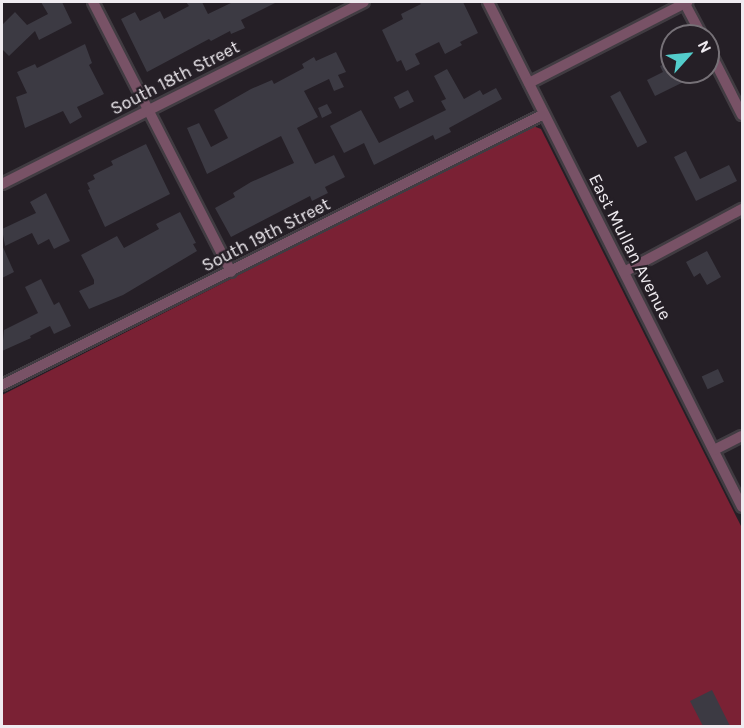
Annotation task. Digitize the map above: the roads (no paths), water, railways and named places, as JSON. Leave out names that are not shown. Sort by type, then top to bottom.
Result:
[{"type":"street","points":[[93,2],[231,272]]},
{"type":"street","name":"South 18th Street","points":[[2,184],[364,2]]},
{"type":"street","name":"East Mullan Avenue","points":[[488,2],[742,507]]},
{"type":"street","points":[[530,83],[686,2],[696,24]]},
{"type":"street","points":[[720,72],[742,115]]},
{"type":"street","name":"South 19th Street","points":[[2,384],[231,272],[544,114]]},
{"type":"street","points":[[624,272],[742,209]]},
{"type":"street","points":[[714,450],[742,436]]}]
